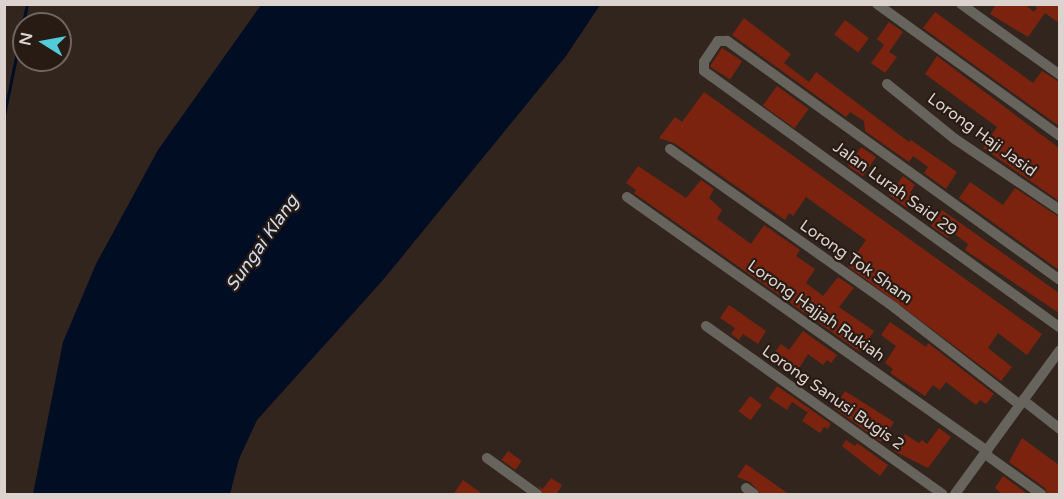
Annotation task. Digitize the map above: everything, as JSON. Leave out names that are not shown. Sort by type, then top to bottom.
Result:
[{"type":"street","points":[[877,4],[1059,136]]},
{"type":"street","points":[[961,4],[1059,75]]},
{"type":"street","name":"Jalan Lurah Said 29","points":[[1059,280],[727,40],[718,41],[704,62],[704,71],[1059,328]]},
{"type":"street","name":"Lorong Haji Jasid","points":[[887,84],[955,139],[1059,210]]},
{"type":"street","name":"Lorong Tok Sham","points":[[670,149],[896,308],[1059,429]]},
{"type":"street","name":"Lorong Hajjah Rukiah","points":[[627,197],[986,452],[1041,495]]},
{"type":"street","name":"Lorong Sanusi Bugis 2","points":[[706,326],[942,495]]},
{"type":"street","points":[[955,495],[1059,350]]},
{"type":"street","points":[[487,458],[537,495]]},
{"type":"water","name":"Sungai Klang","points":[[261,5],[600,5],[566,56],[383,280],[257,420],[239,459],[230,494],[33,494],[63,342],[96,264],[158,150]]},
{"type":"building","points":[[996,4],[1024,4],[1034,12],[1037,8],[1032,4],[1059,4],[1059,23],[1045,13],[1028,37],[990,14]]},
{"type":"building","points":[[935,12],[1033,83],[1042,71],[1059,82],[1059,126],[923,28]]},
{"type":"building","points":[[744,18],[791,54],[784,63],[809,82],[816,72],[909,142],[911,140],[957,172],[946,189],[924,173],[928,167],[913,156],[909,162],[865,131],[864,121],[850,112],[846,117],[732,35]]},
{"type":"building","points":[[845,20],[869,38],[858,52],[834,34]]},
{"type":"building","points":[[889,22],[903,32],[889,52],[897,57],[885,73],[871,63],[884,45],[877,39]]},
{"type":"building","points":[[722,48],[742,61],[730,80],[710,66]]},
{"type":"building","points":[[937,56],[1059,148],[1059,201],[983,148],[997,127],[925,74]]},
{"type":"building","points":[[777,86],[809,109],[794,128],[763,105]]},
{"type":"building","points":[[704,92],[1042,334],[1027,355],[998,333],[988,348],[1012,367],[1001,381],[848,266],[866,240],[806,197],[793,216],[789,213],[785,220],[674,143],[659,138],[675,117],[682,122]]},
{"type":"building","points":[[861,147],[876,157],[863,176],[848,166]]},
{"type":"building","points":[[638,166],[686,198],[701,180],[714,189],[709,198],[722,210],[717,219],[751,244],[764,225],[800,250],[796,256],[815,269],[806,283],[823,296],[838,277],[854,288],[839,307],[874,331],[860,352],[634,193],[636,190],[626,183]]},
{"type":"building","points":[[903,176],[915,185],[910,193],[915,197],[907,208],[889,195]]},
{"type":"building","points":[[970,182],[1003,205],[1015,188],[1059,217],[1059,270],[959,198]]},
{"type":"building","points":[[942,210],[1059,293],[1059,313],[965,250],[968,244],[952,232],[948,238],[931,226]]},
{"type":"building","points":[[729,305],[766,331],[758,344],[743,334],[739,340],[731,334],[735,328],[720,318]]},
{"type":"building","points":[[890,322],[926,347],[928,343],[994,394],[986,404],[980,400],[976,405],[946,382],[940,390],[933,385],[925,396],[890,373],[893,369],[885,363],[896,346],[881,335]]},
{"type":"building","points":[[803,331],[837,355],[831,363],[827,360],[823,365],[808,354],[797,371],[793,369],[790,373],[770,359],[781,344],[789,350]]},
{"type":"building","points":[[777,386],[810,409],[807,412],[792,402],[787,410],[769,398]]},
{"type":"building","points":[[845,391],[894,422],[881,442],[834,408]]},
{"type":"building","points":[[750,396],[762,405],[751,420],[739,411]]},
{"type":"building","points":[[810,409],[831,424],[828,429],[824,427],[820,433],[802,421]]},
{"type":"building","points":[[939,428],[951,437],[928,468],[894,451],[905,434],[919,443],[922,440],[927,444]]},
{"type":"building","points":[[1022,438],[1059,465],[1059,495],[1048,495],[1045,488],[1009,462]]},
{"type":"building","points":[[846,440],[855,446],[857,443],[888,465],[880,476],[842,446]]},
{"type":"building","points":[[508,451],[522,461],[515,470],[502,460]]},
{"type":"building","points":[[746,464],[790,495],[762,495],[750,482],[737,477]]},
{"type":"building","points":[[1003,476],[1029,495],[1003,495],[995,488]]},
{"type":"building","points":[[551,478],[562,485],[556,495],[544,495],[538,486],[543,489]]},
{"type":"building","points":[[463,480],[484,495],[453,495]]},
{"type":"waterway","points":[[4,115],[27,4]]}]
